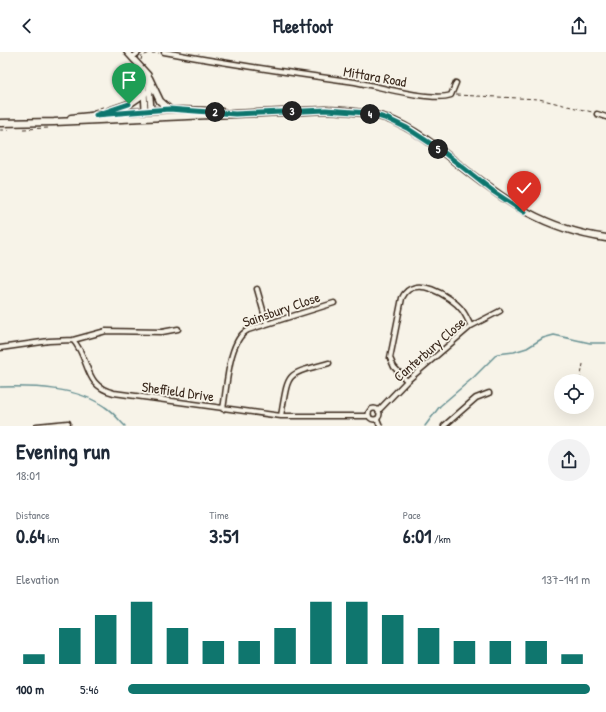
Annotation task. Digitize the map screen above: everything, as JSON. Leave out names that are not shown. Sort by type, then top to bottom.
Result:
[{"type":"main road","points":[[149,78],[160,101],[169,109]]},
{"type":"main road","points":[[97,118],[139,99],[145,93]]},
{"type":"main road","points":[[97,118],[148,110],[169,109],[235,114]]},
{"type":"main road","points":[[148,110],[194,116]]},
{"type":"main road","points":[[0,121],[194,116],[333,110],[368,113],[388,119],[407,128],[442,151],[494,192],[524,212],[557,226],[606,238]]},
{"type":"street","points":[[127,52],[133,57],[149,78],[148,110]]},
{"type":"street","points":[[133,57],[139,52]]},
{"type":"street","name":"Mittara Road","points":[[162,53],[380,86],[434,97],[451,95]]},
{"type":"street","points":[[143,70],[148,110]]},
{"type":"street","points":[[451,95],[456,83]]},
{"type":"street","points":[[597,114],[606,117]]},
{"type":"street","points":[[407,382],[394,367],[390,358],[402,298],[407,291],[416,286],[423,286],[448,299],[462,310],[471,326]]},
{"type":"street","points":[[257,289],[267,324]]},
{"type":"street","name":"Sainsbury Close","points":[[223,409],[233,350],[236,340],[244,331],[334,303]]},
{"type":"street","name":"Canterbury Close","points":[[378,411],[407,382],[471,326],[500,311]]},
{"type":"street","points":[[0,348],[49,341],[73,340],[106,331],[162,332],[178,329]]},
{"type":"street","name":"Sheffield Drive","points":[[73,340],[79,346],[91,377],[101,389],[114,393],[281,416],[369,416]]},
{"type":"street","points":[[281,416],[286,383],[291,376],[296,372],[329,363]]},
{"type":"street","points":[[444,426],[476,398],[489,393]]},
{"type":"street","points":[[372,410],[378,411],[380,415],[377,419],[372,419],[369,416],[372,410]]},
{"type":"street","points":[[377,419],[380,426]]},
{"type":"street","points":[[37,426],[68,423]]},
{"type":"path","points":[[142,62],[141,58],[143,54],[150,52],[162,53]]},
{"type":"path","points":[[451,95],[539,99],[597,114]]},
{"type":"path","points":[[90,111],[100,107],[112,105]]},
{"type":"path","points":[[0,130],[9,130]]},
{"type":"path","points":[[581,374],[582,364]]},
{"type":"waterway","points":[[425,426],[440,406],[474,377],[497,354],[514,352],[527,348],[543,338],[554,335],[590,343],[606,343]]},
{"type":"waterway","points":[[0,387],[55,389],[82,395],[94,400],[108,409],[125,426]]},
{"type":"route","points":[[129,104],[96,115],[169,109],[199,110],[235,114],[326,110],[368,113],[388,119],[407,128],[442,151],[494,192],[524,212]]}]
